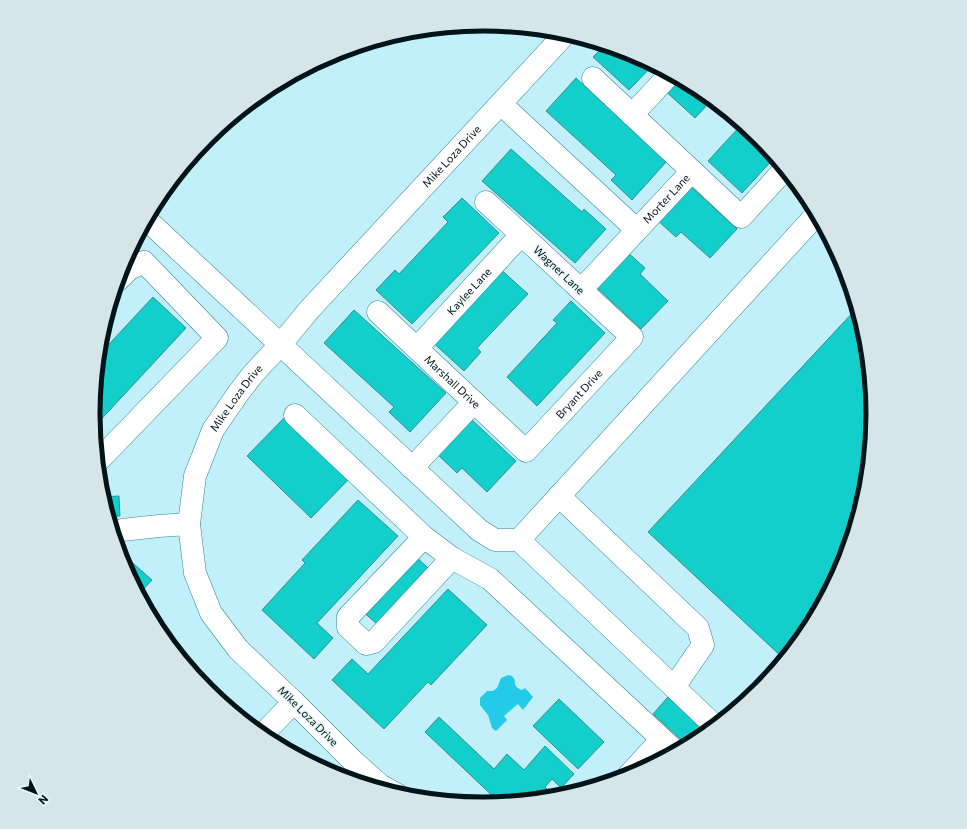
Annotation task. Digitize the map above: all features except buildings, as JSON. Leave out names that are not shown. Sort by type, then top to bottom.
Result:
[{"type":"street","name":"Mike Loza Drive","points":[[379,783],[352,760],[238,649],[212,613],[195,573],[189,524],[195,476],[213,430],[253,374],[281,344],[309,310],[561,39]]},
{"type":"street","name":"Morter Lane","points":[[581,290],[692,171],[593,78]]},
{"type":"street","points":[[632,115],[667,78]]},
{"type":"street","points":[[501,104],[637,230]]},
{"type":"street","points":[[692,171],[741,217],[781,173]]},
{"type":"street","name":"Wagner Lane","points":[[486,202],[632,337]]},
{"type":"street","points":[[519,540],[813,218]]},
{"type":"street","points":[[151,223],[479,530],[496,540],[519,540],[712,723]]},
{"type":"street","name":"Kaylee Lane","points":[[417,348],[521,235]]},
{"type":"street","points":[[102,457],[217,338],[144,262],[128,269]]},
{"type":"street","name":"Marshall Drive","points":[[378,312],[526,451]]},
{"type":"street","name":"Bryant Drive","points":[[526,451],[632,337]]},
{"type":"street","points":[[412,468],[474,402]]},
{"type":"street","points":[[295,415],[424,537],[452,558],[490,579],[669,745],[650,759]]},
{"type":"street","points":[[559,496],[698,628],[703,645],[674,687]]},
{"type":"street","points":[[118,532],[122,530],[189,524]]},
{"type":"street","points":[[424,537],[348,617],[348,627],[366,644],[374,642],[452,558]]},
{"type":"street","points":[[266,730],[294,702]]},
{"type":"water","points":[[508,675],[512,676],[515,680],[515,685],[517,688],[522,690],[525,688],[533,697],[523,710],[518,704],[504,716],[507,720],[496,731],[492,728],[488,715],[480,705],[480,698],[487,691],[493,691],[497,688],[501,678]]}]
